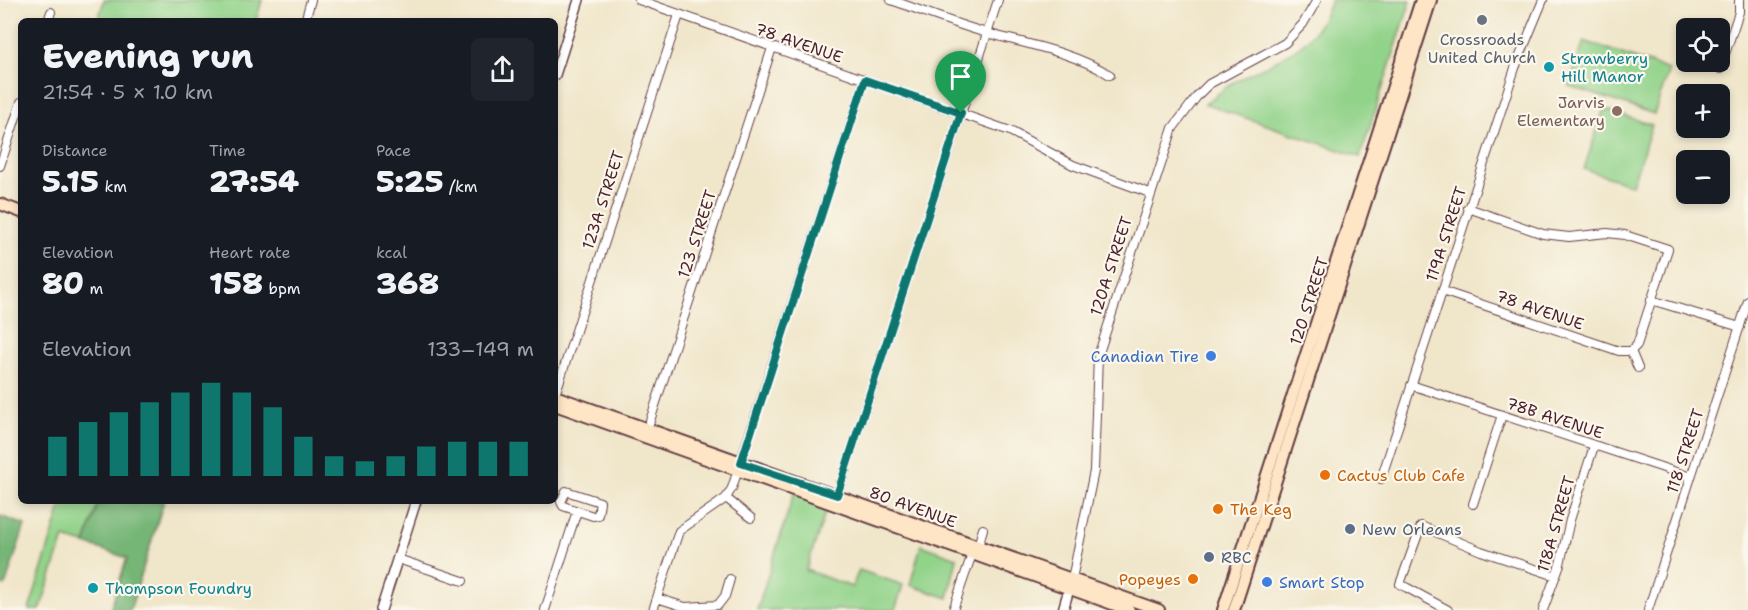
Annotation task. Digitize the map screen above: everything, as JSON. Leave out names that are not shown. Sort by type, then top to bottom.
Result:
[{"type":"main road","name":"120 STREET","points":[[1234,610],[1314,366],[1312,357],[1323,323],[1333,278],[1421,0]]},
{"type":"main road","name":"120 STREET","points":[[1223,610],[1366,202],[1431,0]]},
{"type":"main road","points":[[1366,202],[1365,192],[1371,173],[1368,167]]},
{"type":"main road","points":[[0,199],[18,204]]},
{"type":"main road","points":[[0,204],[18,211]]},
{"type":"main road","name":"80 AVENUE","points":[[558,397],[908,531],[1002,560],[1009,557],[1129,610]]},
{"type":"main road","name":"80 AVENUE","points":[[558,406],[740,467],[837,495],[975,550],[1071,584],[1159,610]]},
{"type":"main road","points":[[620,428],[626,427],[640,432],[647,430]]},
{"type":"street","points":[[306,18],[311,0]]},
{"type":"street","points":[[558,66],[579,0]]},
{"type":"street","name":"78 AVENUE","points":[[639,0],[1016,133],[1080,168],[1150,193]]},
{"type":"street","points":[[891,0],[900,1],[987,33],[1029,43],[1096,66],[1110,75]]},
{"type":"street","points":[[837,495],[998,0]]},
{"type":"street","name":"120A STREET","points":[[1063,610],[1071,584],[1094,471],[1098,356],[1173,128],[1198,95],[1228,73],[1285,43],[1303,24],[1317,0]]},
{"type":"street","name":"119A STREET","points":[[1381,479],[1515,68],[1543,0]]},
{"type":"street","points":[[1730,39],[1739,12],[1739,0]]},
{"type":"street","points":[[49,18],[51,12]]},
{"type":"street","name":"123A STREET","points":[[558,387],[679,15]]},
{"type":"street","name":"123 STREET","points":[[647,430],[772,48]]},
{"type":"street","points":[[653,610],[679,531],[726,498],[740,467],[865,80]]},
{"type":"street","points":[[0,166],[18,111]]},
{"type":"street","points":[[1468,208],[1543,234],[1569,237],[1607,233],[1625,235],[1668,249],[1637,345],[1631,351],[1638,368]]},
{"type":"street","name":"78 AVENUE","points":[[1442,291],[1619,351],[1631,351]]},
{"type":"street","points":[[1651,300],[1740,327]]},
{"type":"street","name":"118 STREET","points":[[1648,610],[1748,301]]},
{"type":"street","name":"78B AVENUE","points":[[1411,385],[1691,477]]},
{"type":"street","points":[[1473,504],[1502,415]]},
{"type":"street","name":"118A STREET","points":[[1542,610],[1556,576],[1570,520],[1594,446]]},
{"type":"street","points":[[566,491],[600,502],[598,514],[593,516],[578,511],[563,506],[561,502],[566,491]]},
{"type":"street","points":[[726,498],[751,518]]},
{"type":"street","points":[[381,610],[415,504]]},
{"type":"street","points":[[545,610],[578,511]]},
{"type":"street","points":[[1448,610],[1400,584],[1421,526],[1480,551],[1556,576]]},
{"type":"street","points":[[953,610],[983,529]]},
{"type":"street","points":[[398,559],[463,581]]},
{"type":"street","points":[[657,598],[685,607],[717,605],[725,596],[730,579]]},
{"type":"green space","points":[[104,0],[262,0],[257,18],[99,18]]},
{"type":"green space","points":[[1331,0],[1411,0],[1360,157],[1205,104],[1231,84],[1303,44],[1323,18]]},
{"type":"green space","points":[[1584,41],[1669,70],[1654,114],[1569,86]]},
{"type":"green space","points":[[1604,109],[1652,125],[1632,185],[1584,169]]},
{"type":"green space","points":[[794,493],[828,505],[806,570],[852,587],[859,570],[903,585],[895,610],[757,610]]},
{"type":"green space","points":[[62,504],[98,504],[85,544],[64,538],[40,610],[29,610]]},
{"type":"green space","points":[[98,504],[163,504],[130,610],[110,610],[127,558],[85,544]]},
{"type":"green space","points":[[0,516],[25,525],[5,586],[0,584]]},
{"type":"green space","points":[[921,545],[957,558],[948,598],[910,585]]},
{"type":"place","name":"Crossroads United Church","points":[[1482,20]]},
{"type":"place","name":"Strawberry Hill Manor","points":[[1549,67]]},
{"type":"place","name":"Jarvis Elementary","points":[[1617,111]]},
{"type":"place","name":"Canadian Tire","points":[[1211,356]]},
{"type":"place","name":"Cactus Club Cafe","points":[[1325,475]]},
{"type":"place","name":"The Keg","points":[[1218,509]]},
{"type":"place","name":"New Orleans","points":[[1350,529]]},
{"type":"place","name":"RBC","points":[[1209,557]]},
{"type":"place","name":"Popeyes","points":[[1193,579]]},
{"type":"place","name":"Smart Stop","points":[[1267,582]]},
{"type":"place","name":"Thompson Foundry","points":[[93,588]]},
{"type":"route","points":[[865,80],[961,113],[837,495],[741,463],[865,80]]}]
